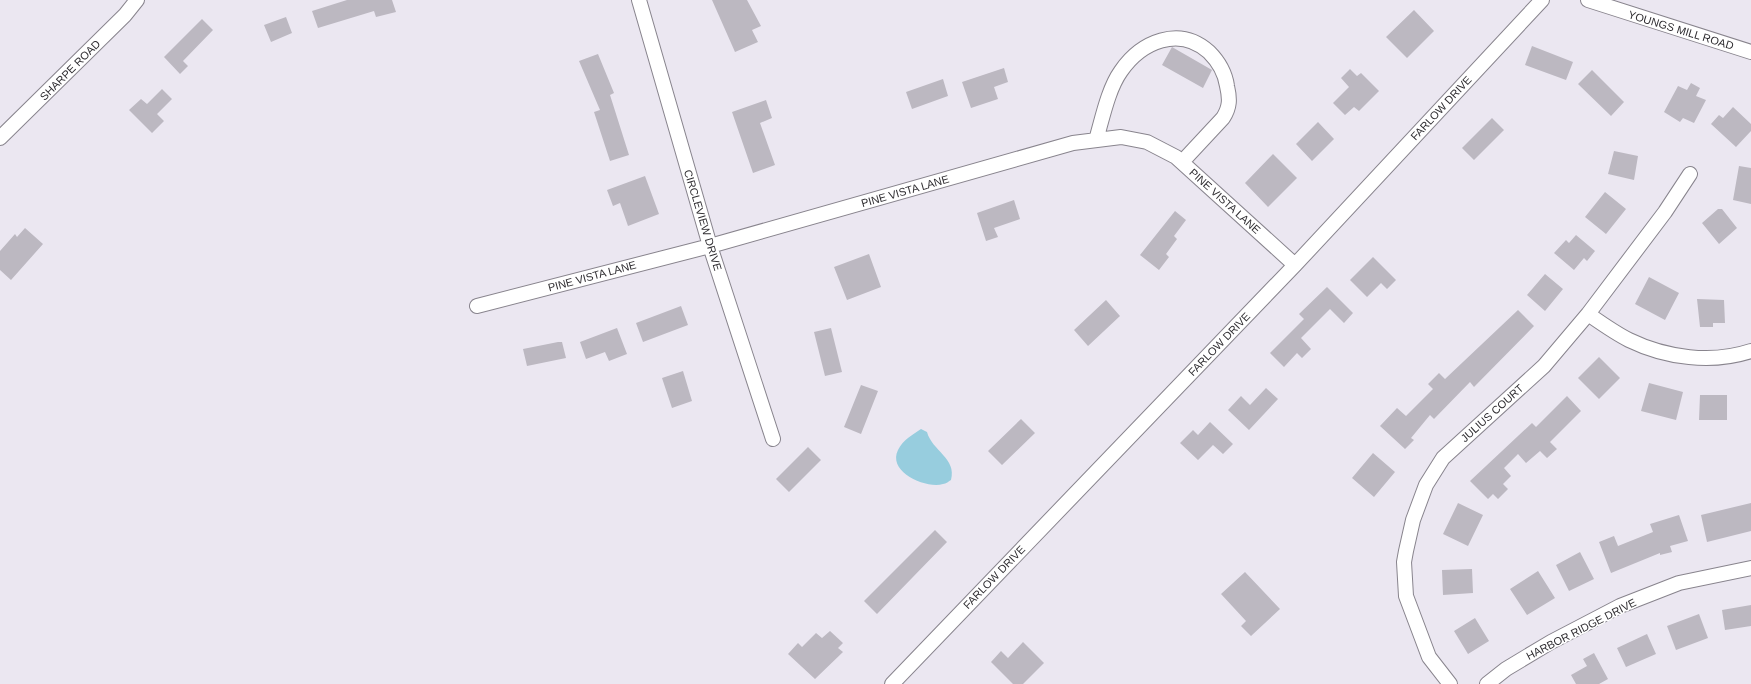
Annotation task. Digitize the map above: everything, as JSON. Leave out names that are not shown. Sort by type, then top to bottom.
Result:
[{"type":"street","name":"SHARPE ROAD","points":[[0,138],[125,15],[137,0]]},
{"type":"street","name":"CIRCLEVIEW DRIVE","points":[[639,0],[710,246],[773,439]]},
{"type":"street","name":"FARLOW DRIVE","points":[[892,684],[1295,265],[1542,0]]},
{"type":"street","name":"YOUNGS MILL ROAD","points":[[1588,0],[1751,52]]},
{"type":"street","points":[[1096,140],[1108,100],[1120,73],[1133,56],[1148,46],[1164,39],[1181,38],[1195,42],[1217,60],[1225,74],[1229,102],[1228,110],[1223,118],[1182,162]]},
{"type":"street","name":"PINE VISTA LANE","points":[[477,306],[710,246],[1073,143],[1121,137],[1147,142],[1176,156],[1295,265]]},
{"type":"street","name":"JULIUS COURT","points":[[1450,684],[1430,657],[1406,596],[1404,562],[1413,520],[1426,485],[1443,458],[1544,366],[1588,314],[1660,219],[1690,174]]},
{"type":"street","points":[[1588,314],[1629,340],[1662,353],[1699,358],[1735,357],[1751,351]]},
{"type":"street","name":"HARBOR RIDGE DRIVE","points":[[1487,684],[1506,669],[1551,642],[1620,606],[1679,583],[1751,568]]},
{"type":"water","points":[[921,429],[927,432],[930,439],[950,466],[952,472],[951,480],[945,484],[927,484],[918,481],[903,472],[898,465],[896,458],[900,446]]},
{"type":"building","points":[[347,0],[392,0],[396,12],[376,17],[374,11],[318,28],[312,11]]},
{"type":"building","points":[[712,0],[747,0],[761,26],[752,30],[758,42],[735,52]]},
{"type":"building","points":[[1414,10],[1434,31],[1407,58],[1386,37]]},
{"type":"building","points":[[286,17],[292,33],[271,42],[264,25]]},
{"type":"building","points":[[202,19],[213,30],[183,61],[188,66],[180,74],[164,57]]},
{"type":"building","points":[[1532,46],[1573,62],[1566,80],[1525,65]]},
{"type":"building","points":[[1172,47],[1212,70],[1203,88],[1162,65]]},
{"type":"building","points":[[598,54],[614,93],[610,95],[629,155],[610,161],[594,112],[600,110],[579,61]]},
{"type":"building","points":[[1004,68],[1008,82],[994,87],[998,99],[971,108],[962,82]]},
{"type":"building","points":[[1350,69],[1357,76],[1361,73],[1379,91],[1359,111],[1354,107],[1345,115],[1333,103],[1349,87],[1341,78]]},
{"type":"building","points":[[1592,70],[1624,102],[1611,116],[1578,84]]},
{"type":"building","points":[[943,79],[948,96],[912,109],[906,92]]},
{"type":"building","points":[[1691,83],[1700,88],[1696,96],[1706,100],[1694,123],[1683,118],[1680,122],[1664,112],[1678,86],[1687,90]]},
{"type":"building","points":[[162,89],[172,99],[157,114],[164,121],[152,133],[129,110],[141,99],[147,104]]},
{"type":"building","points":[[766,100],[772,118],[760,123],[775,165],[753,173],[732,112]]},
{"type":"building","points":[[1733,107],[1751,124],[1751,131],[1736,147],[1711,124],[1719,115],[1723,118]]},
{"type":"building","points":[[1492,118],[1504,130],[1474,160],[1462,148]]},
{"type":"building","points":[[1318,122],[1334,139],[1312,161],[1296,144]]},
{"type":"building","points":[[1614,151],[1638,156],[1634,180],[1608,174]]},
{"type":"building","points":[[1273,154],[1297,178],[1268,207],[1245,183]]},
{"type":"building","points":[[1739,166],[1751,168],[1751,204],[1733,200]]},
{"type":"building","points":[[645,176],[659,214],[628,226],[620,203],[613,206],[607,190]]},
{"type":"building","points":[[1605,192],[1626,209],[1606,234],[1585,217]]},
{"type":"building","points":[[1014,200],[1020,219],[994,228],[998,237],[986,241],[977,213]]},
{"type":"building","points":[[1718,209],[1722,209],[1737,228],[1719,244],[1702,223]]},
{"type":"building","points":[[1175,211],[1186,220],[1174,236],[1177,239],[1166,254],[1169,257],[1159,270],[1140,255]]},
{"type":"building","points":[[25,228],[43,244],[11,280],[0,270],[0,251],[15,234],[17,237]]},
{"type":"building","points":[[1576,235],[1595,251],[1587,261],[1584,258],[1574,270],[1554,253],[1566,240],[1569,243]]},
{"type":"building","points":[[869,254],[881,287],[847,300],[834,267]]},
{"type":"building","points":[[1373,257],[1396,280],[1387,289],[1381,283],[1367,297],[1350,280]]},
{"type":"building","points":[[1545,274],[1563,289],[1545,311],[1527,295]]},
{"type":"building","points":[[1649,277],[1679,293],[1665,320],[1635,304]]},
{"type":"building","points":[[1327,287],[1353,313],[1344,323],[1330,309],[1301,338],[1311,349],[1302,358],[1297,353],[1284,367],[1270,353],[1304,319],[1299,314]]},
{"type":"building","points":[[1697,299],[1724,300],[1725,323],[1713,323],[1713,327],[1700,327]]},
{"type":"building","points":[[1106,300],[1120,316],[1088,346],[1074,330]]},
{"type":"building","points":[[681,306],[688,325],[643,342],[636,323]]},
{"type":"building","points":[[1518,310],[1534,326],[1474,387],[1470,382],[1434,419],[1430,415],[1411,438],[1414,440],[1405,449],[1380,426],[1397,408],[1406,416],[1433,389],[1428,384],[1439,373],[1445,379]]},
{"type":"building","points":[[617,328],[627,354],[609,361],[605,352],[586,359],[580,342]]},
{"type":"building","points":[[831,328],[842,372],[825,376],[814,332]]},
{"type":"building","points":[[562,342],[566,358],[527,366],[523,349]]},
{"type":"building","points":[[1599,357],[1620,378],[1599,399],[1578,378]]},
{"type":"building","points":[[683,371],[692,401],[672,408],[662,378]]},
{"type":"building","points":[[1649,383],[1683,392],[1676,420],[1641,411]]},
{"type":"building","points":[[861,385],[878,391],[861,434],[844,427]]},
{"type":"building","points":[[1266,388],[1278,399],[1249,430],[1228,410],[1241,396],[1250,405]]},
{"type":"building","points":[[1700,395],[1727,395],[1727,420],[1699,420]]},
{"type":"building","points":[[1567,396],[1581,411],[1550,442],[1557,449],[1547,458],[1540,451],[1526,463],[1518,454],[1504,468],[1511,476],[1503,484],[1508,489],[1498,499],[1493,494],[1488,499],[1470,481],[1532,423],[1536,427]]},
{"type":"building","points":[[1021,419],[1035,433],[1002,465],[988,451]]},
{"type":"building","points":[[1210,422],[1233,444],[1223,454],[1213,445],[1198,460],[1180,443],[1193,430],[1198,435]]},
{"type":"building","points":[[808,447],[821,460],[789,492],[776,479]]},
{"type":"building","points":[[1373,453],[1395,472],[1374,497],[1352,478]]},
{"type":"building","points":[[1458,503],[1483,515],[1468,546],[1443,534]]},
{"type":"building","points":[[1751,503],[1751,531],[1707,542],[1701,515]]},
{"type":"building","points":[[1679,515],[1688,541],[1670,546],[1672,552],[1660,555],[1660,553],[1611,573],[1599,542],[1614,536],[1618,546],[1653,532],[1650,524]]},
{"type":"building","points":[[935,530],[947,542],[877,614],[864,601]]},
{"type":"building","points":[[1580,552],[1594,579],[1569,591],[1556,565]]},
{"type":"building","points":[[1472,569],[1473,593],[1443,595],[1442,570]]},
{"type":"building","points":[[1538,571],[1555,598],[1527,615],[1510,589]]},
{"type":"building","points":[[1245,572],[1280,609],[1251,636],[1241,626],[1246,621],[1221,594]]},
{"type":"building","points":[[1751,605],[1751,626],[1725,630],[1722,610]]},
{"type":"building","points":[[1699,614],[1708,638],[1676,650],[1667,626]]},
{"type":"building","points":[[1475,618],[1489,641],[1468,654],[1454,631]]},
{"type":"building","points":[[830,631],[843,643],[838,648],[843,652],[815,679],[788,654],[798,643],[802,647],[816,633],[822,638]]},
{"type":"building","points":[[1647,634],[1656,654],[1626,667],[1617,648]]},
{"type":"building","points":[[1023,642],[1044,663],[1023,684],[1013,684],[991,662],[1001,651],[1008,658]]},
{"type":"building","points":[[1594,653],[1608,679],[1599,684],[1576,684],[1571,675],[1587,666],[1583,659]]}]
